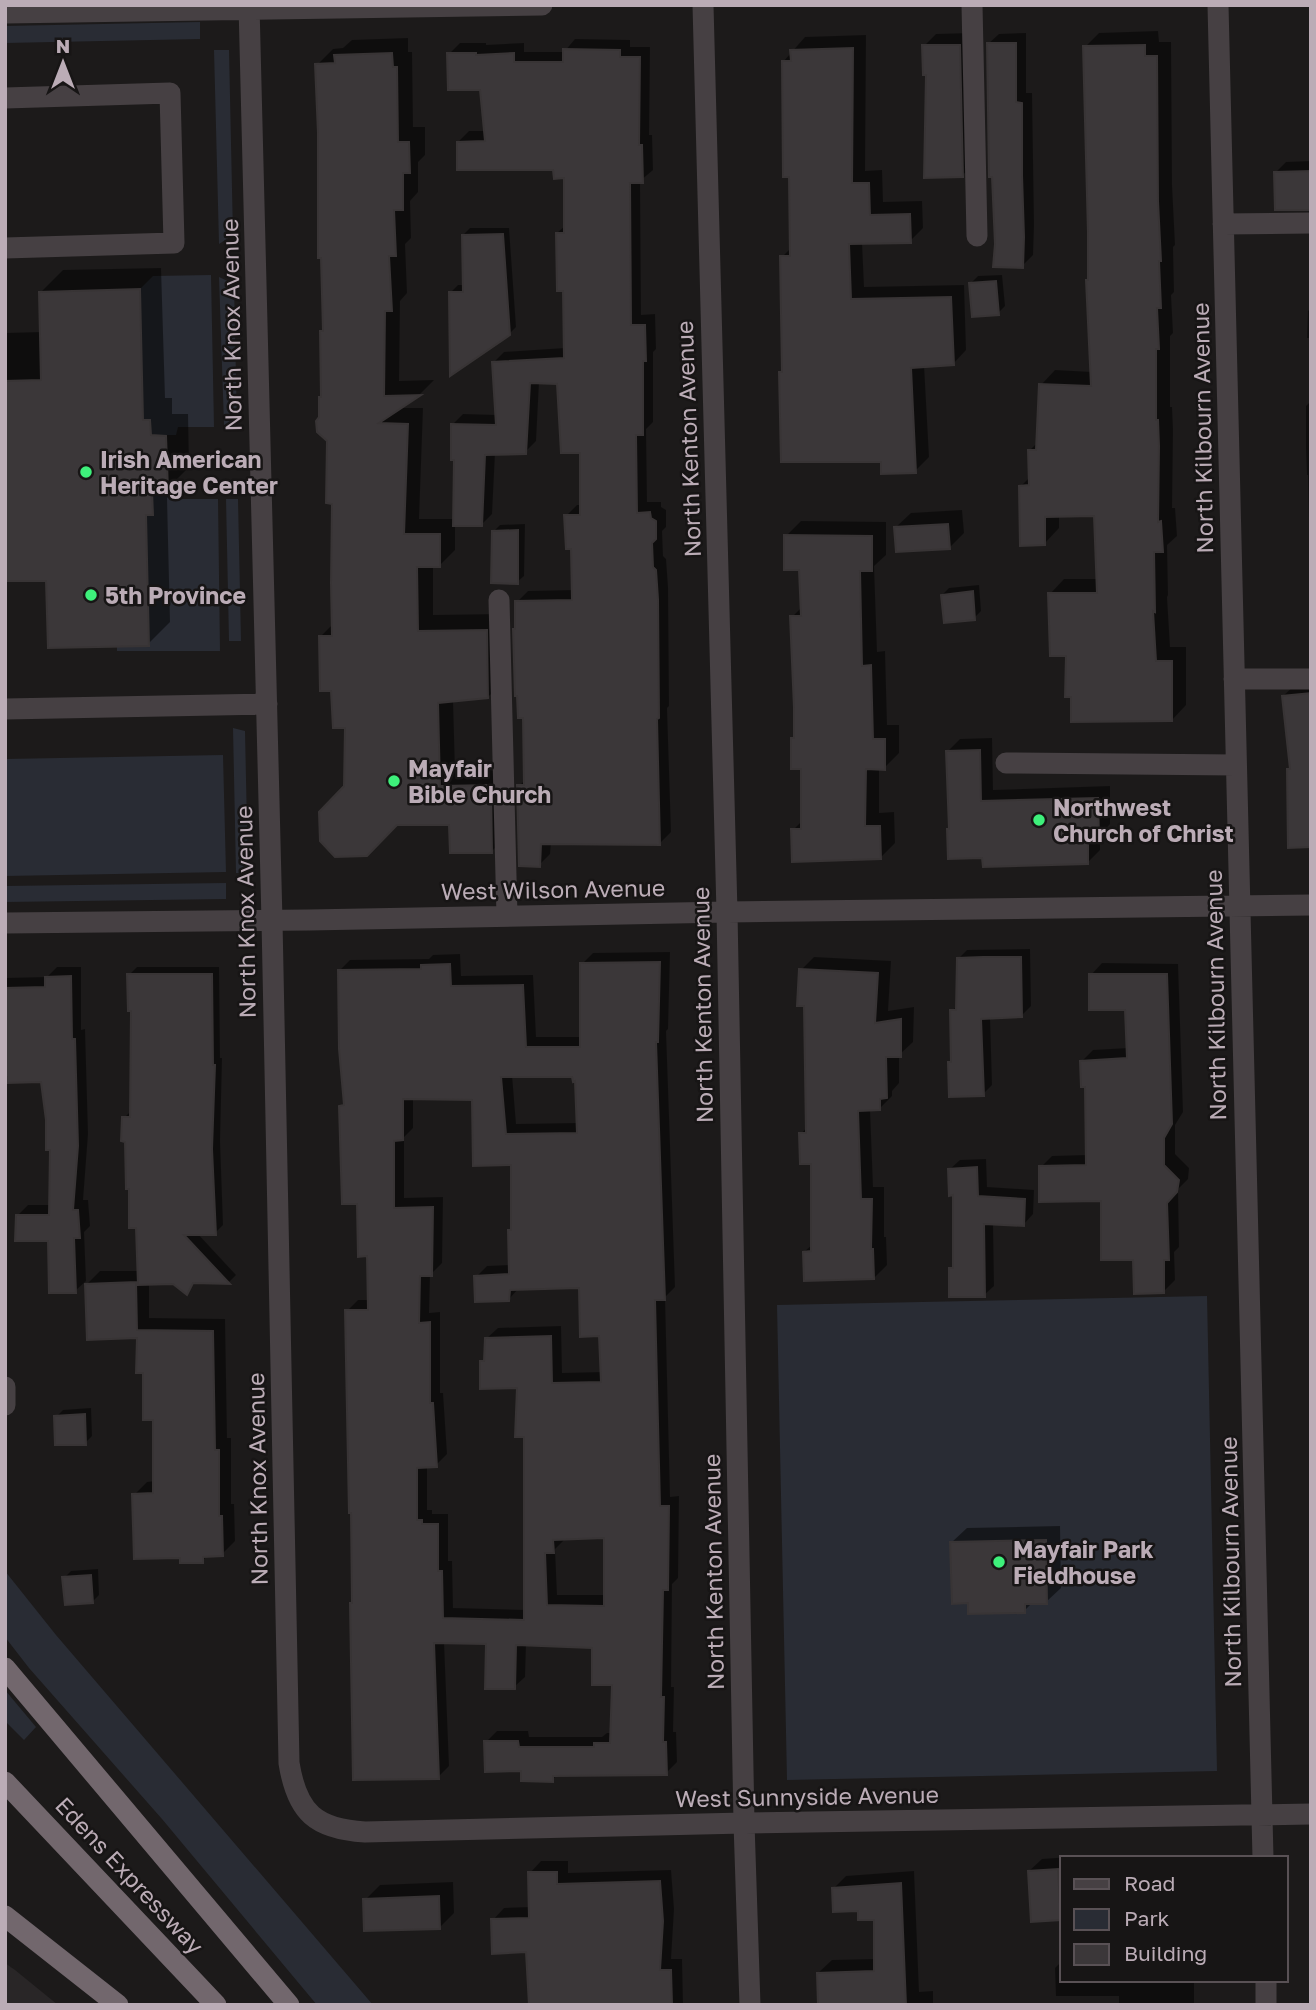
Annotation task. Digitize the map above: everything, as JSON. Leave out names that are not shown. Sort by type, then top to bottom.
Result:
[{"type":"highway","points":[[5,1668],[289,2005]]},
{"type":"highway","name":"Edens Expressway","points":[[5,1782],[216,2005]]},
{"type":"highway","points":[[5,1916],[118,2005]]},
{"type":"street","points":[[5,13],[249,7],[542,5]]},
{"type":"street","name":"North Kenton Avenue","points":[[703,5],[727,912],[744,1823],[750,2005]]},
{"type":"street","points":[[971,5],[977,236]]},
{"type":"street","name":"North Kilbourn Avenue","points":[[1218,5],[1263,1856]]},
{"type":"street","name":"North Knox Avenue","points":[[249,7],[272,921],[289,1763],[298,1797],[309,1814]]},
{"type":"street","points":[[5,98],[170,93],[174,243],[5,248]]},
{"type":"street","points":[[1223,224],[1311,223]]},
{"type":"street","points":[[499,600],[507,916]]},
{"type":"street","points":[[1234,679],[1311,678]]},
{"type":"street","points":[[5,709],[267,704]]},
{"type":"street","points":[[1006,763],[1236,765]]},
{"type":"street","name":"West Wilson Avenue","points":[[5,923],[1311,905]]},
{"type":"street","points":[[5,1387],[5,1405]]},
{"type":"street","name":"West Sunnyside Avenue","points":[[309,1814],[343,1831],[366,1832],[1311,1814]]},
{"type":"street","points":[[1266,1982],[1266,2005]]},
{"type":"shaded area","points":[[5,1963],[15,1970],[58,2005],[5,2005]]},
{"type":"green space","points":[[200,22],[200,39],[5,43],[5,26]]},
{"type":"green space","points":[[214,50],[229,50],[233,235],[219,244]]},
{"type":"green space","points":[[211,275],[214,427],[178,427],[176,435],[151,435],[150,420],[143,420],[140,289],[153,276]]},
{"type":"green space","points":[[219,277],[234,284],[237,425],[224,425]]},
{"type":"green space","points":[[152,491],[179,491],[180,499],[218,499],[220,651],[117,651],[117,647],[149,646],[146,515],[153,515]]},
{"type":"green space","points":[[226,499],[238,499],[241,641],[229,641]]},
{"type":"green space","points":[[233,728],[245,731],[248,873],[236,873]]},
{"type":"green space","points":[[223,755],[226,872],[5,876],[5,759]]},
{"type":"green space","points":[[226,883],[226,899],[5,902],[5,886]]},
{"type":"green space","points":[[1207,1296],[1217,1771],[787,1780],[777,1305]]},
{"type":"green space","points":[[5,1571],[56,1635],[373,2005],[317,2005],[162,1819],[29,1668],[5,1637]]},
{"type":"green space","points":[[5,1690],[36,1727],[24,1740],[5,1721]]},
{"type":"building","points":[[987,43],[1016,43],[1016,102],[1022,103],[1023,268],[993,267],[995,244],[992,177],[989,177]]},
{"type":"building","points":[[922,45],[960,45],[963,177],[924,178],[926,75],[923,75]]},
{"type":"building","points":[[1145,45],[1145,56],[1157,56],[1161,261],[1161,308],[1157,308],[1159,349],[1156,349],[1156,420],[1159,446],[1158,522],[1161,521],[1163,552],[1154,552],[1155,612],[1153,611],[1156,661],[1172,661],[1172,721],[1071,722],[1071,697],[1065,697],[1066,656],[1050,656],[1048,593],[1097,593],[1094,516],[1045,517],[1045,545],[1020,546],[1019,486],[1029,485],[1028,450],[1036,450],[1039,384],[1091,386],[1086,280],[1088,233],[1083,46]]},
{"type":"building","points":[[853,48],[852,183],[869,183],[870,215],[910,214],[911,243],[849,244],[851,299],[951,297],[954,365],[911,368],[916,473],[881,474],[881,462],[781,462],[780,256],[790,256],[789,177],[783,177],[782,61],[791,61],[790,50]]},
{"type":"building","points":[[563,49],[620,50],[620,57],[640,57],[639,145],[642,145],[643,183],[630,183],[631,325],[645,325],[643,435],[636,435],[637,513],[650,512],[651,518],[656,521],[656,539],[652,543],[658,599],[660,845],[541,844],[540,867],[519,866],[517,785],[524,785],[523,718],[518,718],[515,696],[515,601],[572,600],[571,549],[566,549],[564,515],[580,515],[580,453],[561,453],[557,384],[530,383],[526,454],[485,455],[482,526],[453,526],[454,460],[451,460],[451,424],[496,425],[492,362],[564,358],[563,291],[557,291],[556,233],[564,233],[564,178],[554,179],[553,170],[457,170],[457,142],[485,141],[480,90],[448,90],[447,53],[514,53],[514,62],[563,62]]},
{"type":"building","points":[[392,53],[393,67],[397,67],[398,142],[409,142],[410,173],[403,173],[403,210],[394,210],[396,256],[389,256],[392,311],[385,311],[384,396],[421,395],[379,423],[408,424],[404,534],[440,534],[440,567],[417,567],[418,631],[487,630],[488,698],[438,703],[440,786],[491,785],[492,853],[450,853],[449,825],[397,825],[367,856],[335,857],[320,841],[319,812],[344,786],[345,728],[333,728],[331,691],[320,691],[319,636],[332,636],[332,504],[326,503],[327,441],[317,432],[316,421],[319,417],[321,397],[320,331],[323,331],[321,258],[318,258],[315,64],[335,63],[334,55]]},
{"type":"building","points":[[1311,171],[1311,210],[1275,210],[1274,172]]},
{"type":"building","points":[[503,234],[510,335],[450,376],[449,292],[463,292],[462,235]]},
{"type":"building","points":[[996,281],[999,315],[972,317],[969,283]]},
{"type":"building","name":"Irish American Heritage Center","points":[[140,289],[143,420],[150,420],[151,435],[166,436],[168,491],[152,491],[153,515],[146,515],[149,646],[48,648],[46,581],[5,581],[5,381],[41,380],[39,292]]},
{"type":"building","points":[[948,524],[950,549],[896,552],[894,527]]},
{"type":"building","points":[[518,530],[518,584],[491,583],[492,531]]},
{"type":"building","points":[[784,535],[872,536],[872,571],[860,571],[862,666],[871,665],[873,739],[885,739],[885,770],[866,769],[865,826],[880,826],[881,859],[792,862],[791,829],[801,829],[801,769],[791,769],[794,708],[790,616],[801,616],[799,570],[784,570]]},
{"type":"building","points":[[973,591],[975,620],[944,623],[941,595]]},
{"type":"building","points":[[1311,693],[1311,847],[1288,848],[1287,769],[1290,769],[1282,696]]},
{"type":"building","name":"Northwest Church of Christ","points":[[980,750],[981,801],[1098,798],[1099,838],[1088,839],[1088,864],[983,867],[982,858],[948,859],[946,751]]},
{"type":"building","points":[[1021,957],[1022,1017],[981,1019],[984,1096],[949,1097],[950,1010],[956,1010],[957,958]]},
{"type":"building","points":[[660,962],[656,1042],[665,1300],[655,1300],[660,1506],[669,1506],[668,1590],[663,1590],[661,1697],[664,1697],[663,1742],[666,1742],[667,1775],[553,1776],[553,1782],[521,1781],[521,1771],[485,1772],[484,1741],[518,1741],[519,1747],[594,1747],[594,1743],[610,1743],[612,1685],[592,1685],[592,1648],[516,1645],[515,1689],[485,1689],[486,1644],[434,1643],[439,1779],[353,1780],[351,1513],[345,1310],[368,1310],[367,1256],[358,1257],[357,1204],[342,1204],[339,1106],[344,1105],[339,1049],[338,970],[421,969],[421,965],[450,964],[451,986],[523,985],[526,1047],[580,1047],[580,963]],"holes":[[[501,1077],[572,1077],[573,1082],[575,1081],[577,1133],[506,1134]],[[403,1099],[472,1100],[473,1166],[511,1165],[509,1274],[474,1276],[475,1302],[509,1301],[510,1290],[579,1288],[580,1337],[599,1336],[601,1382],[552,1383],[551,1336],[485,1338],[484,1361],[480,1361],[480,1389],[517,1388],[515,1437],[524,1437],[524,1620],[443,1618],[442,1571],[438,1571],[438,1524],[422,1524],[422,1520],[417,1520],[417,1468],[437,1467],[433,1403],[430,1403],[430,1322],[419,1323],[420,1276],[432,1276],[433,1207],[394,1208],[394,1141],[403,1140]],[[604,1538],[604,1606],[547,1605],[545,1553],[554,1553],[553,1540]]]},
{"type":"building","points":[[799,969],[878,973],[875,1023],[901,1019],[901,1057],[886,1057],[887,1098],[880,1099],[880,1110],[858,1111],[861,1199],[872,1199],[871,1249],[874,1279],[804,1281],[803,1252],[811,1251],[811,1164],[800,1164],[799,1133],[806,1133],[804,1006],[797,1006]]},
{"type":"building","points":[[127,974],[212,974],[215,1065],[212,1149],[216,1235],[184,1235],[230,1284],[193,1283],[187,1295],[173,1284],[138,1285],[136,1228],[129,1228],[125,1142],[121,1141],[122,1117],[130,1117],[131,1011],[128,1011]]},
{"type":"building","points":[[1089,974],[1167,974],[1172,1124],[1164,1138],[1164,1165],[1179,1180],[1177,1192],[1167,1203],[1169,1260],[1164,1260],[1164,1293],[1134,1294],[1133,1260],[1101,1260],[1101,1201],[1039,1202],[1039,1166],[1086,1165],[1085,1087],[1081,1087],[1080,1061],[1127,1058],[1125,1010],[1089,1010]]},
{"type":"building","points":[[71,976],[78,1146],[73,1210],[78,1210],[80,1238],[74,1238],[76,1293],[49,1293],[48,1241],[15,1241],[16,1215],[49,1215],[50,1150],[46,1150],[46,1120],[41,1082],[7,1083],[5,1077],[5,988],[45,987],[45,977]]},
{"type":"building","points":[[977,1167],[978,1196],[1025,1199],[1024,1226],[984,1224],[985,1297],[949,1297],[949,1268],[953,1268],[953,1195],[949,1196],[948,1169]]},
{"type":"building","points":[[136,1282],[137,1330],[213,1331],[215,1450],[219,1450],[219,1516],[222,1516],[223,1556],[203,1557],[203,1563],[180,1563],[180,1558],[134,1559],[132,1494],[153,1493],[153,1420],[143,1420],[143,1373],[136,1373],[137,1338],[87,1340],[85,1284]]},
{"type":"building","points":[[85,1414],[86,1445],[55,1445],[54,1416]]},
{"type":"building","name":"Mayfair Park Fieldhouse","points":[[1046,1540],[1047,1604],[1025,1604],[1025,1613],[968,1614],[968,1603],[952,1604],[950,1542]]},
{"type":"building","points":[[91,1575],[93,1603],[65,1605],[62,1577]]},
{"type":"building","points":[[1058,1869],[1060,1920],[1031,1922],[1028,1871]]},
{"type":"building","points":[[528,1872],[557,1872],[557,1884],[660,1881],[663,1921],[660,1970],[671,1970],[672,2004],[529,2005],[526,1952],[492,1954],[491,1919],[529,1918]]},
{"type":"building","points":[[901,1883],[906,2005],[818,2005],[817,1973],[874,1971],[874,1920],[858,1920],[858,1911],[833,1912],[832,1888]]},
{"type":"building","points":[[439,1896],[440,1929],[364,1931],[363,1899]]},
{"type":"place","name":"Irish American Heritage Center","points":[[86,472]]},
{"type":"place","name":"5th Province","points":[[91,595]]},
{"type":"place","name":"Mayfair Bible Church","points":[[394,781]]},
{"type":"place","name":"Northwest Church of Christ","points":[[1039,820]]},
{"type":"place","name":"Mayfair Park Fieldhouse","points":[[999,1562]]}]
